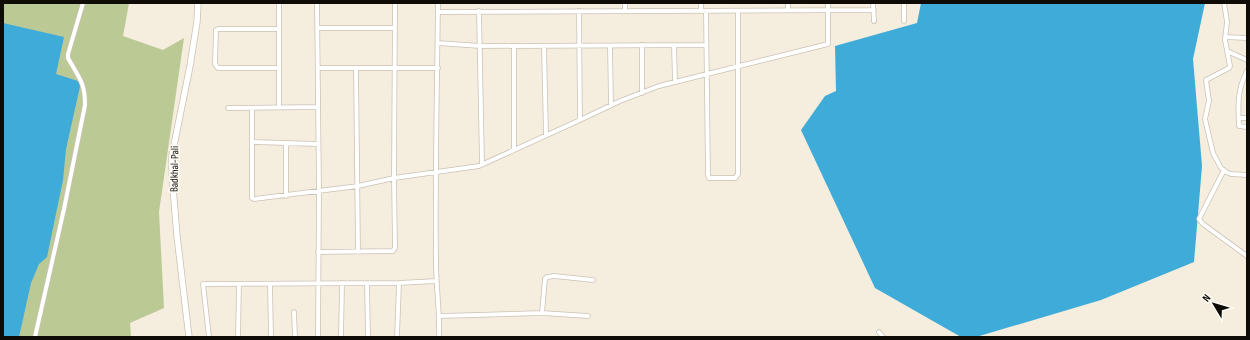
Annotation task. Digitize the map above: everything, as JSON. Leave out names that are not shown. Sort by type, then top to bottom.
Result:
[{"type":"street","points":[[35,337],[64,209],[85,105],[85,91],[83,84],[68,58],[83,3]]},
{"type":"street","name":"Badkhal-Pali","points":[[189,337],[177,236],[172,176],[172,154],[190,66],[197,22],[198,3]]},
{"type":"street","points":[[279,3],[280,107]]},
{"type":"street","points":[[317,3],[318,337]]},
{"type":"street","points":[[318,252],[393,251],[395,248],[395,3]]},
{"type":"street","points":[[438,3],[435,172],[436,281],[440,316],[439,337]]},
{"type":"street","points":[[625,3],[625,11]]},
{"type":"street","points":[[701,3],[704,11],[706,45],[709,178],[735,178],[738,174],[738,11]]},
{"type":"street","points":[[788,3],[788,10]]},
{"type":"street","points":[[252,108],[252,198],[257,200],[358,186],[394,178],[482,164],[611,105],[659,86],[828,44],[828,3]]},
{"type":"street","points":[[873,3],[874,21]]},
{"type":"street","points":[[904,3],[904,21]]},
{"type":"street","points":[[1224,3],[1227,22],[1225,37],[1230,65],[1229,68],[1207,79],[1206,82],[1209,101],[1205,119],[1213,153],[1218,163],[1224,170],[1231,174],[1247,175]]},
{"type":"street","points":[[438,12],[874,10]]},
{"type":"street","points":[[479,11],[482,164]]},
{"type":"street","points":[[579,11],[580,120]]},
{"type":"street","points":[[318,28],[395,28]]},
{"type":"street","points":[[279,29],[216,30],[215,64],[218,68],[279,68]]},
{"type":"street","points":[[1225,37],[1247,38]]},
{"type":"street","points":[[438,43],[480,46],[706,45]]},
{"type":"street","points":[[674,45],[675,82]]},
{"type":"street","points":[[514,46],[514,150]]},
{"type":"street","points":[[544,46],[546,135]]},
{"type":"street","points":[[610,46],[611,105]]},
{"type":"street","points":[[642,46],[642,93]]},
{"type":"street","points":[[1227,51],[1247,60]]},
{"type":"street","points":[[318,68],[438,68]]},
{"type":"street","points":[[356,68],[358,252]]},
{"type":"street","points":[[1247,71],[1241,83],[1239,93],[1239,126],[1247,127]]},
{"type":"street","points":[[228,108],[318,107]]},
{"type":"street","points":[[1240,118],[1247,118]]},
{"type":"street","points":[[252,142],[318,144]]},
{"type":"street","points":[[286,144],[286,196]]},
{"type":"street","points":[[1224,170],[1199,219],[1203,224],[1247,256]]},
{"type":"street","points":[[542,313],[545,279],[547,277],[554,276],[593,280]]},
{"type":"street","points":[[209,337],[203,284],[400,283],[436,281]]},
{"type":"street","points":[[341,337],[342,283]]},
{"type":"street","points":[[367,283],[368,337]]},
{"type":"street","points":[[397,337],[400,283]]},
{"type":"street","points":[[238,337],[239,284]]},
{"type":"street","points":[[270,284],[271,337]]},
{"type":"street","points":[[294,312],[295,337]]},
{"type":"street","points":[[440,316],[542,313],[588,316]]},
{"type":"street","points":[[879,332],[883,337]]},
{"type":"green space","points":[[3,3],[129,3],[123,36],[163,50],[184,38],[159,212],[164,308],[130,323],[131,337],[3,337]]},
{"type":"water","points":[[921,3],[1205,3],[1193,59],[1202,166],[1194,262],[1101,300],[976,337],[961,337],[875,288],[801,130],[825,96],[836,91],[835,46],[917,23]]},
{"type":"water","points":[[3,23],[64,37],[56,74],[81,82],[66,149],[63,180],[47,257],[39,264],[31,283],[19,337],[3,337]]}]
